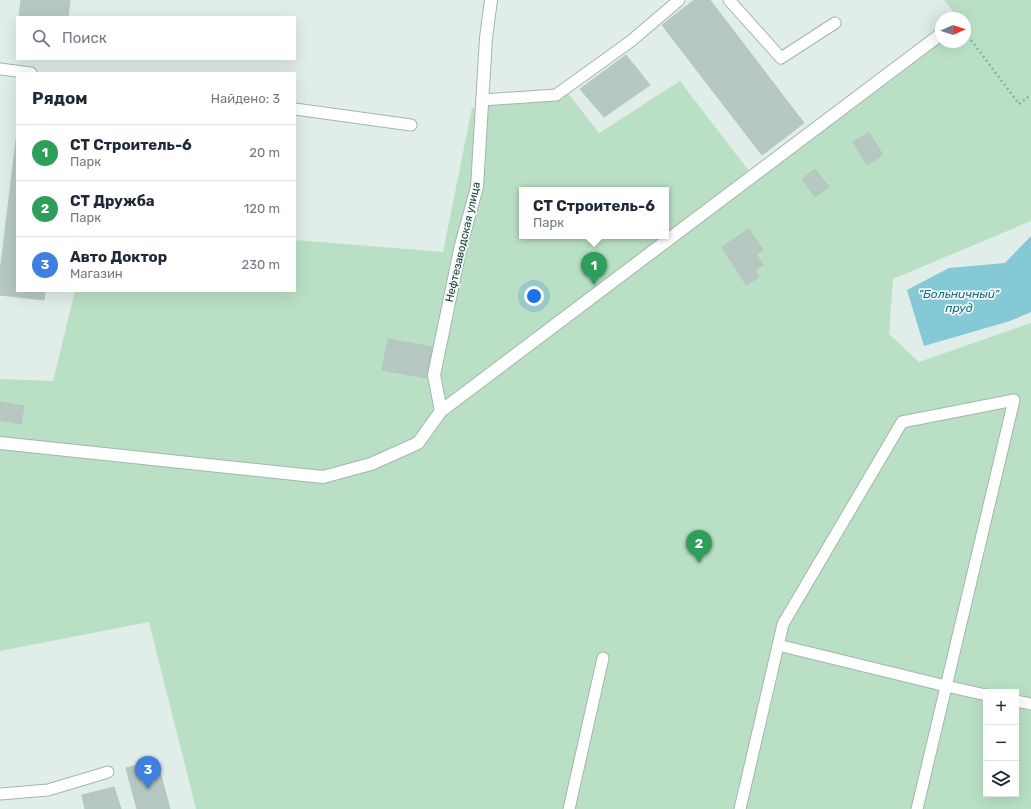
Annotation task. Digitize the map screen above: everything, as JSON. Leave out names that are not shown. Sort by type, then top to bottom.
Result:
[{"type":"street","name":"Нефтезаводская улица","points":[[441,411],[434,375],[461,245],[477,187],[486,38],[491,0]]},
{"type":"street","points":[[0,443],[323,477],[371,464],[418,443],[441,411],[935,39]]},
{"type":"lane","points":[[482,100],[556,95],[630,41],[679,0]]},
{"type":"lane","points":[[729,0],[781,58],[835,23]]},
{"type":"lane","points":[[0,69],[23,72]]},
{"type":"lane","points":[[296,109],[411,125]]},
{"type":"lane","points":[[740,809],[783,624],[902,422],[1014,400],[917,809]]},
{"type":"lane","points":[[778,644],[983,694]]},
{"type":"lane","points":[[569,809],[604,658]]},
{"type":"lane","points":[[1019,702],[1031,704]]},
{"type":"lane","points":[[0,794],[48,790],[108,772]]},
{"type":"path","points":[[971,40],[1019,104],[1031,95]]},
{"type":"green space","points":[[944,0],[1031,0],[1031,221],[893,279],[889,334],[919,362],[1031,323],[1031,809],[196,809],[149,622],[0,651],[0,379],[53,381],[75,292],[296,292],[296,240],[443,252],[472,108],[567,92],[599,133],[680,81],[752,175],[935,35],[935,48],[971,48],[971,12],[954,12]]},
{"type":"water","name":"\"Больничный\" пруд","points":[[1031,236],[1031,312],[1010,321],[924,346],[907,290],[949,268],[1005,263]]},
{"type":"building","points":[[21,0],[70,0],[68,16],[19,16]]},
{"type":"building","points":[[694,0],[710,0],[804,123],[762,155],[662,25]]},
{"type":"building","points":[[626,55],[650,85],[604,117],[580,89]]},
{"type":"building","points":[[869,132],[883,155],[867,165],[853,142]]},
{"type":"building","points":[[16,140],[16,292],[45,292],[44,300],[0,295],[0,273]]},
{"type":"building","points":[[815,169],[829,187],[815,197],[802,179]]},
{"type":"building","points":[[749,229],[763,250],[756,254],[763,265],[755,270],[759,277],[746,285],[722,247]]},
{"type":"building","points":[[388,339],[432,347],[426,378],[382,370]]},
{"type":"building","points":[[0,402],[24,406],[21,424],[0,420]]},
{"type":"building","points":[[157,760],[170,809],[137,809],[126,768]]},
{"type":"building","points":[[114,787],[121,809],[85,809],[82,795]]},
{"type":"place","name":"СТ Строитель-6","points":[[594,285]]},
{"type":"place","name":"СТ Дружба","points":[[699,563]]},
{"type":"place","name":"Авто Доктор","points":[[148,789]]}]
